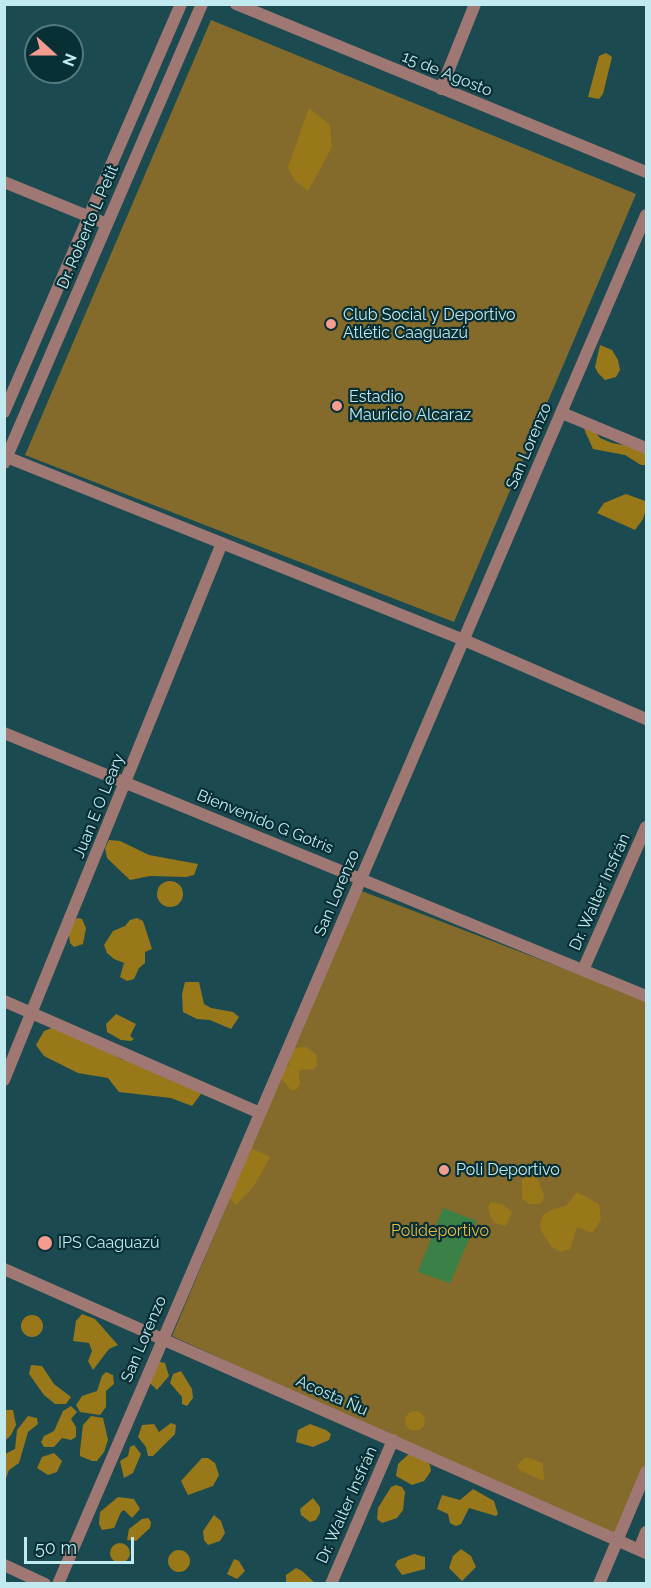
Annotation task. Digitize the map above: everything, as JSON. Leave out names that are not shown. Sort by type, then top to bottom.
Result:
[{"type":"street","name":"Dr. Roberto L Petit","points":[[4,412],[181,4]]},
{"type":"street","name":"Dr. Roberto L Petit","points":[[5,459],[202,4]]},
{"type":"street","name":"15 de Agosto","points":[[236,4],[441,90],[646,172]]},
{"type":"street","points":[[441,90],[475,4]]},
{"type":"street","points":[[4,182],[107,224]]},
{"type":"street","name":"San Lorenzo","points":[[58,1584],[646,215]]},
{"type":"street","points":[[562,413],[646,448]]},
{"type":"street","points":[[5,459],[464,640],[646,719]]},
{"type":"street","name":"Juan E O Leary","points":[[4,1080],[222,543]]},
{"type":"street","name":"Bienvenido G Gotris","points":[[4,733],[646,996]]},
{"type":"street","name":"Dr. Walter Insfrán","points":[[583,970],[646,827]]},
{"type":"street","points":[[4,1001],[260,1113]]},
{"type":"street","name":"Acosta Ñu","points":[[4,1269],[643,1552]]},
{"type":"street","name":"Dr. Walter Insfrán","points":[[331,1584],[393,1440]]},
{"type":"street","points":[[598,1584],[646,1472]]},
{"type":"street","points":[[643,1552],[646,1532]]},
{"type":"street","points":[[4,1565],[45,1584]]},
{"type":"green space","name":"Club Social y Deportivo Atlétic Caaguazú","points":[[211,20],[636,194],[454,622],[25,455]]},
{"type":"green space","name":"Poli Deportivo","points":[[359,890],[646,1000],[646,1472],[618,1540],[172,1336]]},
{"type":"shaded area","points":[[606,53],[612,57],[603,94],[599,99],[588,97],[599,56]]},
{"type":"shaded area","points":[[309,108],[330,125],[332,147],[308,191],[294,180],[288,167]]},
{"type":"shaded area","points":[[600,345],[612,350],[618,360],[620,370],[616,377],[605,380],[595,367]]},
{"type":"shaded area","points":[[584,429],[595,431],[600,438],[612,443],[646,449],[646,465],[641,465],[625,455],[593,449]]},
{"type":"shaded area","points":[[626,494],[645,501],[646,509],[643,519],[635,530],[597,513],[604,503]]},
{"type":"shaded area","points":[[109,840],[120,841],[149,855],[198,864],[194,875],[186,877],[150,876],[130,880],[107,858],[105,848]]},
{"type":"shaded area","points":[[170,881],[179,885],[183,894],[179,903],[170,907],[161,903],[157,894],[161,885]]},
{"type":"shaded area","points":[[137,918],[143,921],[152,949],[145,952],[145,963],[139,968],[134,979],[127,981],[120,977],[124,963],[107,953],[104,945],[113,931]]},
{"type":"shaded area","points":[[82,919],[86,928],[83,944],[74,947],[70,943],[68,928],[72,921]]},
{"type":"shaded area","points":[[185,982],[199,982],[204,1004],[211,1008],[233,1012],[239,1017],[231,1029],[210,1020],[197,1019],[183,1012],[182,994]]},
{"type":"shaded area","points":[[116,1014],[136,1024],[130,1036],[134,1039],[131,1041],[121,1040],[107,1032],[106,1024]]},
{"type":"shaded area","points":[[57,1026],[123,1060],[142,1060],[162,1077],[180,1079],[201,1094],[192,1106],[171,1098],[119,1092],[108,1078],[78,1073],[44,1056],[36,1045],[44,1031]]},
{"type":"shaded area","points":[[306,1047],[316,1054],[317,1066],[313,1070],[299,1071],[300,1084],[292,1091],[280,1077],[281,1072],[290,1064],[288,1058],[295,1048]]},
{"type":"shaded area","points":[[251,1148],[270,1157],[254,1186],[236,1205],[230,1198]]},
{"type":"shaded area","points":[[531,1175],[538,1180],[544,1195],[543,1201],[539,1204],[530,1204],[522,1199],[522,1179]]},
{"type":"shaded area","points":[[577,1192],[599,1204],[601,1220],[592,1233],[577,1227],[570,1249],[561,1252],[552,1247],[541,1231],[540,1224],[543,1215],[566,1206]]},
{"type":"shaded area","points":[[491,1202],[502,1204],[512,1212],[506,1226],[495,1223],[491,1218],[488,1207]]},
{"type":"shaded area","points":[[443,1208],[477,1221],[450,1283],[418,1272]]},
{"type":"shaded area","points":[[82,1314],[95,1319],[118,1345],[109,1349],[93,1370],[88,1361],[92,1351],[89,1343],[73,1341],[76,1321]]},
{"type":"shaded area","points":[[32,1315],[40,1318],[43,1326],[40,1334],[32,1337],[24,1334],[21,1326],[24,1318]]},
{"type":"shaded area","points":[[156,1361],[165,1363],[169,1376],[157,1390],[149,1382]]},
{"type":"shaded area","points":[[31,1365],[42,1366],[54,1384],[71,1397],[66,1404],[55,1404],[44,1395],[29,1374]]},
{"type":"shaded area","points":[[181,1371],[192,1389],[193,1398],[187,1406],[182,1404],[182,1397],[170,1383],[173,1374]]},
{"type":"shaded area","points":[[106,1372],[113,1375],[114,1384],[106,1391],[106,1407],[100,1415],[80,1412],[76,1405],[82,1396],[97,1391],[102,1376]]},
{"type":"shaded area","points":[[71,1406],[77,1412],[71,1419],[76,1427],[76,1437],[71,1440],[62,1438],[54,1447],[44,1447],[41,1442],[44,1436],[54,1431],[63,1411]]},
{"type":"shaded area","points":[[4,1410],[13,1410],[16,1425],[5,1441]]},
{"type":"shaded area","points":[[415,1411],[422,1414],[425,1421],[422,1428],[415,1431],[408,1428],[405,1421],[408,1414]]},
{"type":"shaded area","points":[[28,1416],[37,1418],[38,1424],[28,1432],[19,1463],[9,1470],[5,1481],[5,1454],[15,1449],[17,1430]]},
{"type":"shaded area","points":[[91,1416],[103,1418],[108,1440],[104,1452],[97,1461],[80,1456],[83,1425]]},
{"type":"shaded area","points":[[171,1423],[176,1425],[175,1434],[153,1456],[148,1456],[146,1447],[138,1437],[142,1425],[154,1424],[159,1432]]},
{"type":"shaded area","points":[[310,1424],[331,1434],[329,1440],[313,1447],[296,1442],[298,1430]]},
{"type":"shaded area","points":[[134,1445],[141,1454],[133,1473],[124,1478],[120,1461],[128,1456],[130,1447]]},
{"type":"shaded area","points":[[411,1452],[422,1457],[430,1465],[431,1471],[424,1481],[412,1485],[396,1476],[398,1464]]},
{"type":"shaded area","points":[[54,1453],[62,1461],[57,1472],[48,1475],[37,1468],[42,1457]]},
{"type":"shaded area","points":[[526,1457],[543,1463],[544,1481],[519,1470],[517,1465]]},
{"type":"shaded area","points":[[202,1458],[208,1458],[215,1463],[219,1475],[213,1486],[188,1495],[181,1481]]},
{"type":"shaded area","points":[[396,1485],[402,1487],[405,1492],[403,1510],[397,1518],[382,1523],[377,1519],[378,1508],[391,1487]]},
{"type":"shaded area","points":[[473,1489],[494,1501],[498,1514],[496,1516],[469,1508],[461,1524],[456,1526],[450,1523],[448,1514],[437,1509],[442,1495],[460,1500]]},
{"type":"shaded area","points":[[118,1497],[134,1499],[140,1509],[132,1518],[124,1510],[114,1528],[102,1530],[99,1524],[100,1512]]},
{"type":"shaded area","points":[[313,1498],[320,1507],[320,1513],[316,1520],[310,1522],[301,1515],[300,1509]]},
{"type":"shaded area","points":[[214,1515],[221,1521],[225,1533],[220,1541],[208,1545],[204,1540],[203,1531]]},
{"type":"shaded area","points":[[148,1518],[151,1522],[150,1528],[136,1541],[127,1540],[129,1529],[142,1519]]},
{"type":"shaded area","points":[[120,1543],[127,1546],[130,1553],[127,1560],[120,1563],[113,1560],[110,1553],[113,1546]]},
{"type":"shaded area","points":[[461,1549],[471,1556],[476,1567],[462,1581],[449,1568],[453,1556]]},
{"type":"shaded area","points":[[179,1550],[189,1557],[190,1561],[183,1571],[179,1572],[169,1565],[168,1561],[175,1551]]},
{"type":"shaded area","points":[[414,1554],[425,1557],[425,1569],[402,1575],[395,1565],[398,1560]]},
{"type":"shaded area","points":[[234,1559],[239,1561],[245,1571],[237,1579],[227,1574]]},
{"type":"shaded area","points":[[296,1568],[315,1583],[286,1583],[286,1575]]},
{"type":"place","name":"Club Social y Deportivo Atlétic Caaguazú","points":[[331,324]]},
{"type":"place","name":"Estadio Mauricio Alcaraz","points":[[337,406]]},
{"type":"place","name":"Poli Deportivo","points":[[444,1170]]},
{"type":"place","name":"IPS Caaguazú","points":[[45,1243]]},
{"type":"park label","name":"Polideportivo","points":[[440,1231]]}]
